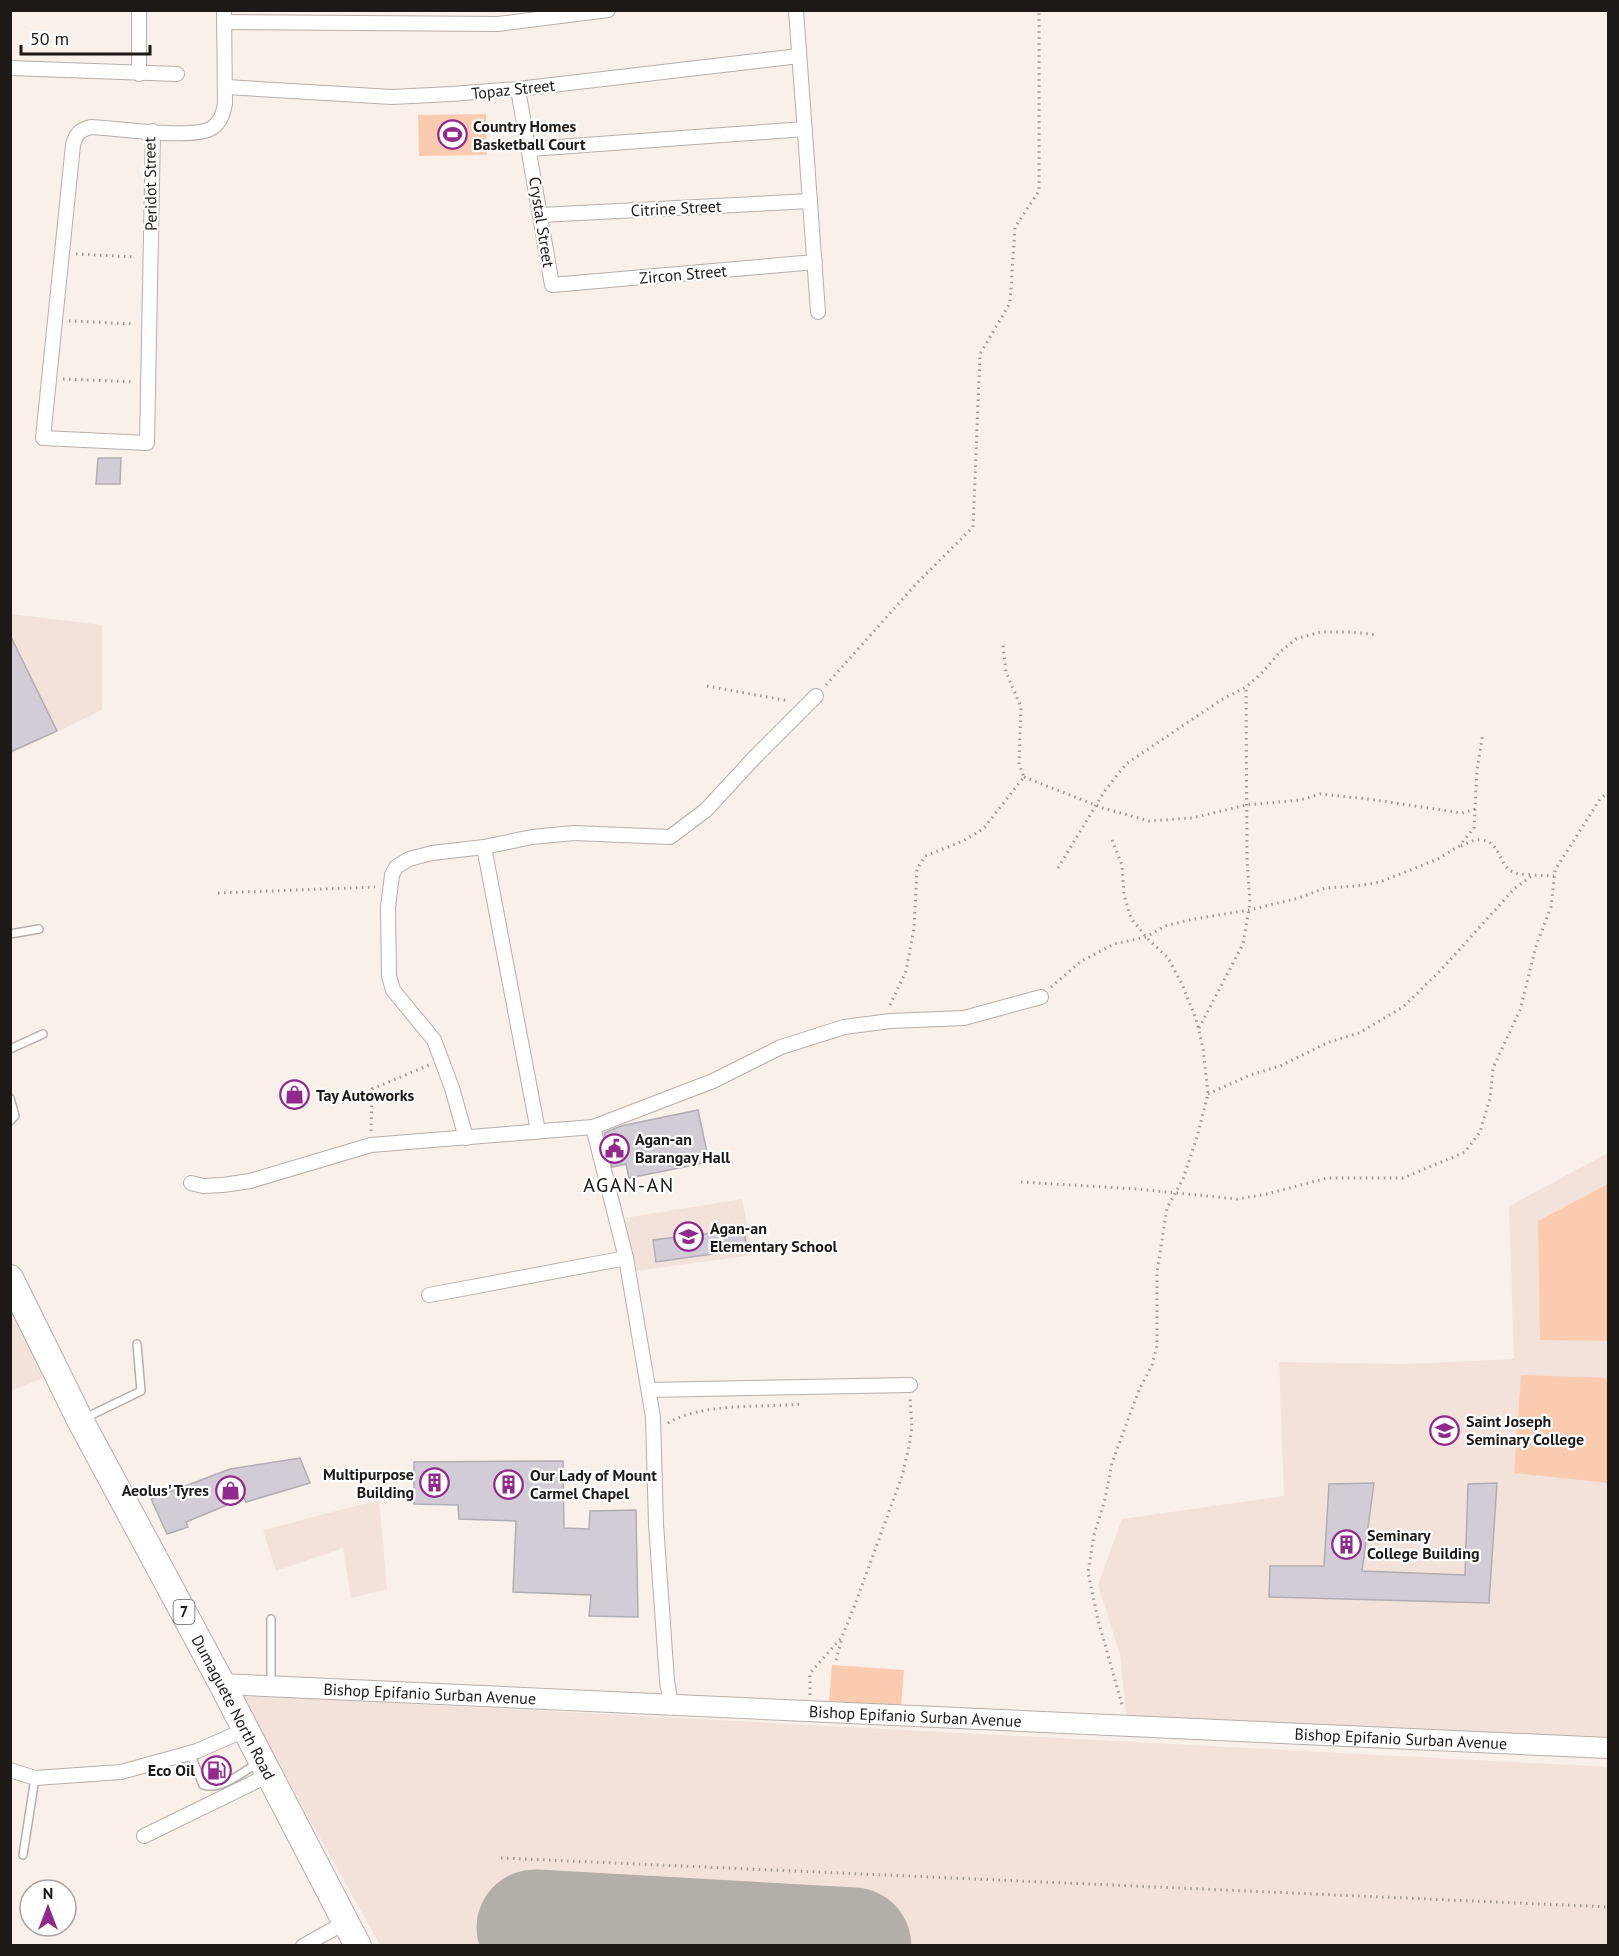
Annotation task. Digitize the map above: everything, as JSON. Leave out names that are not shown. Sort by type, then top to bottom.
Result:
[{"type":"highway","name":"Dumaguete North Road","points":[[10,1278],[21,1310],[222,1684],[358,1946]]},
{"type":"street","points":[[139,10],[139,74]]},
{"type":"street","points":[[153,131],[203,132],[213,127],[222,117],[226,87],[224,16],[498,24],[608,10]]},
{"type":"street","points":[[796,10],[818,312]]},
{"type":"street","name":"Topaz Street","points":[[226,87],[392,97],[518,89],[800,56]]},
{"type":"street","points":[[10,68],[177,74]]},
{"type":"street","name":"Crystal Street","points":[[518,89],[552,285]]},
{"type":"street","name":"Peridot Street","points":[[91,127],[153,131],[147,443],[43,438],[73,145],[76,136],[81,130],[91,127]]},
{"type":"street","points":[[530,149],[805,129]]},
{"type":"street","name":"Citrine Street","points":[[541,215],[810,201]]},
{"type":"street","name":"Zircon Street","points":[[552,285],[814,262]]},
{"type":"street","points":[[466,1138],[452,1088],[434,1040],[393,990],[389,976],[390,887],[396,867],[409,859],[432,853],[484,847],[532,837],[574,833],[670,837],[706,810],[816,696]]},
{"type":"street","points":[[484,847],[538,1131]]},
{"type":"street","points":[[191,1183],[203,1186],[250,1181],[370,1145],[593,1128],[713,1081],[781,1047],[844,1027],[964,1018],[1041,997]]},
{"type":"street","points":[[593,1128],[626,1258],[649,1390],[653,1432],[656,1524],[667,1681],[671,1705]]},
{"type":"street","points":[[429,1295],[626,1258]]},
{"type":"street","points":[[649,1390],[910,1385]]},
{"type":"street","name":"Bishop Epifanio Surban Avenue","points":[[222,1684],[1608,1748]]},
{"type":"street","points":[[10,1770],[35,1778],[121,1772],[190,1753],[245,1730]]},
{"type":"street","points":[[144,1836],[265,1768]]},
{"type":"street","points":[[303,1946],[346,1922]]},
{"type":"lane","points":[[10,934],[39,929]]},
{"type":"lane","points":[[10,1049],[43,1034]]},
{"type":"lane","points":[[10,1098],[15,1116],[10,1120]]},
{"type":"lane","points":[[80,1420],[141,1391],[137,1344]]},
{"type":"lane","points":[[271,1619],[271,1686]]},
{"type":"lane","points":[[190,1753],[203,1785],[209,1787],[265,1768]]},
{"type":"lane","points":[[23,1855],[35,1778]]},
{"type":"path","points":[[707,686],[788,701],[816,696],[916,584],[973,526],[980,354],[1010,303],[1016,226],[1039,191],[1039,10]]},
{"type":"path","points":[[62,253],[150,257]]},
{"type":"path","points":[[56,321],[149,324]]},
{"type":"path","points":[[50,378],[148,382]]},
{"type":"path","points":[[1058,868],[1096,805],[1126,764],[1221,700],[1246,687],[1261,674],[1280,651],[1296,639],[1320,632],[1378,635]]},
{"type":"path","points":[[1003,645],[1006,672],[1021,707],[1019,764],[1024,777],[1096,805],[1149,821],[1192,818],[1246,805],[1300,800],[1320,794],[1368,798],[1462,813],[1476,808]]},
{"type":"path","points":[[1198,1030],[1243,944],[1250,903],[1246,805],[1246,687]]},
{"type":"path","points":[[1459,846],[1474,828],[1477,770],[1483,733]]},
{"type":"path","points":[[876,1023],[890,1005],[906,971],[914,928],[917,869],[925,856],[963,841],[983,829],[1024,777]]},
{"type":"path","points":[[1022,1182],[1237,1199],[1267,1194],[1327,1178],[1402,1178],[1466,1152],[1480,1131],[1490,1098],[1492,1068],[1520,1010],[1536,946],[1551,907],[1555,870],[1600,799],[1608,793]]},
{"type":"path","points":[[1112,840],[1122,865],[1124,895],[1131,918],[1146,937],[1168,958],[1182,984],[1203,1048],[1208,1094],[1183,1179],[1167,1208],[1157,1272],[1157,1346],[1152,1365],[1139,1390],[1112,1463],[1105,1499],[1094,1535],[1088,1572],[1098,1620],[1128,1727]]},
{"type":"path","points":[[1041,997],[1080,962],[1114,944],[1146,937],[1165,926],[1249,910],[1299,898],[1325,888],[1380,882],[1438,859],[1459,846],[1480,840],[1491,843],[1499,851],[1504,865],[1512,872],[1555,876]]},
{"type":"path","points":[[1208,1094],[1250,1075],[1280,1066],[1329,1042],[1359,1033],[1402,1007],[1440,971],[1514,889],[1533,875]]},
{"type":"path","points":[[218,893],[390,887]]},
{"type":"path","points":[[370,1145],[372,1089],[441,1060]]},
{"type":"path","points":[[836,1660],[842,1637],[902,1476],[912,1427],[910,1385]]},
{"type":"path","points":[[653,1432],[681,1415],[721,1409],[809,1403],[814,1387]]},
{"type":"path","points":[[810,1712],[810,1673],[842,1637]]},
{"type":"path","points":[[501,1858],[1608,1907]]},
{"type":"shaded area","name":"Country Homes Basketball Court","points":[[486,114],[487,155],[419,156],[418,115]]},
{"type":"shaded area","points":[[11,614],[102,625],[102,710],[11,754]]},
{"type":"shaded area","name":"Saint Joseph Seminary College","points":[[1608,1153],[1608,1744],[1127,1722],[1120,1654],[1098,1585],[1122,1519],[1284,1496],[1279,1362],[1404,1364],[1514,1359],[1509,1206]]},
{"type":"shaded area","points":[[1608,1184],[1608,1341],[1540,1340],[1538,1221]]},
{"type":"shaded area","name":"Agan-an Elementary School","points":[[742,1199],[753,1255],[636,1271],[624,1218]]},
{"type":"shaded area","points":[[10,1308],[45,1377],[11,1391],[10,1391]]},
{"type":"shaded area","points":[[1521,1375],[1608,1378],[1608,1483],[1514,1473]]},
{"type":"shaded area","points":[[379,1500],[387,1589],[351,1598],[343,1548],[276,1571],[263,1530]]},
{"type":"shaded area","points":[[832,1665],[904,1670],[901,1706],[829,1701]]},
{"type":"shaded area","points":[[240,1695],[1608,1767],[1608,1945],[380,1945]]},
{"type":"building","points":[[98,458],[121,458],[120,484],[96,484]]},
{"type":"building","points":[[10,635],[57,731],[10,752]]},
{"type":"building","points":[[698,1110],[709,1162],[629,1178],[626,1164],[612,1167],[604,1133],[621,1126]]},
{"type":"building","points":[[744,1229],[747,1249],[656,1262],[653,1240]]},
{"type":"building","name":"Aeolus' Tyres","points":[[300,1458],[310,1483],[246,1502],[244,1498],[186,1522],[188,1527],[167,1534],[151,1499],[230,1469]]},
{"type":"building","points":[[563,1461],[564,1528],[589,1529],[590,1511],[636,1510],[638,1617],[589,1616],[591,1595],[513,1592],[516,1521],[459,1519],[458,1505],[414,1504],[414,1462]]},
{"type":"building","name":"Seminary College Building","points":[[1374,1483],[1362,1571],[1465,1575],[1468,1484],[1497,1483],[1489,1603],[1269,1597],[1270,1566],[1324,1566],[1329,1484]]},
{"type":"runway","points":[[535,1928],[853,1946]]},
{"type":"place","name":"Country Homes Basketball Court","points":[[452,135]]},
{"type":"place","name":"Tay Autoworks","points":[[295,1095]]},
{"type":"place","name":"Agan-an Barangay Hall","points":[[614,1148]]},
{"type":"place","name":"Agan-an Elementary School","points":[[689,1237]]},
{"type":"place","name":"Saint Joseph Seminary College","points":[[1445,1430]]},
{"type":"place","name":"Multipurpose Building","points":[[435,1483]]},
{"type":"place","name":"Our Lady of Mount Carmel Chapel","points":[[509,1484]]},
{"type":"place","name":"Aeolus' Tyres","points":[[230,1490]]},
{"type":"place","name":"Seminary College Building","points":[[1346,1544]]},
{"type":"place","name":"Eco Oil","points":[[216,1770]]},
{"type":"district","name":"AGAN-AN","points":[[629,1185]]}]
